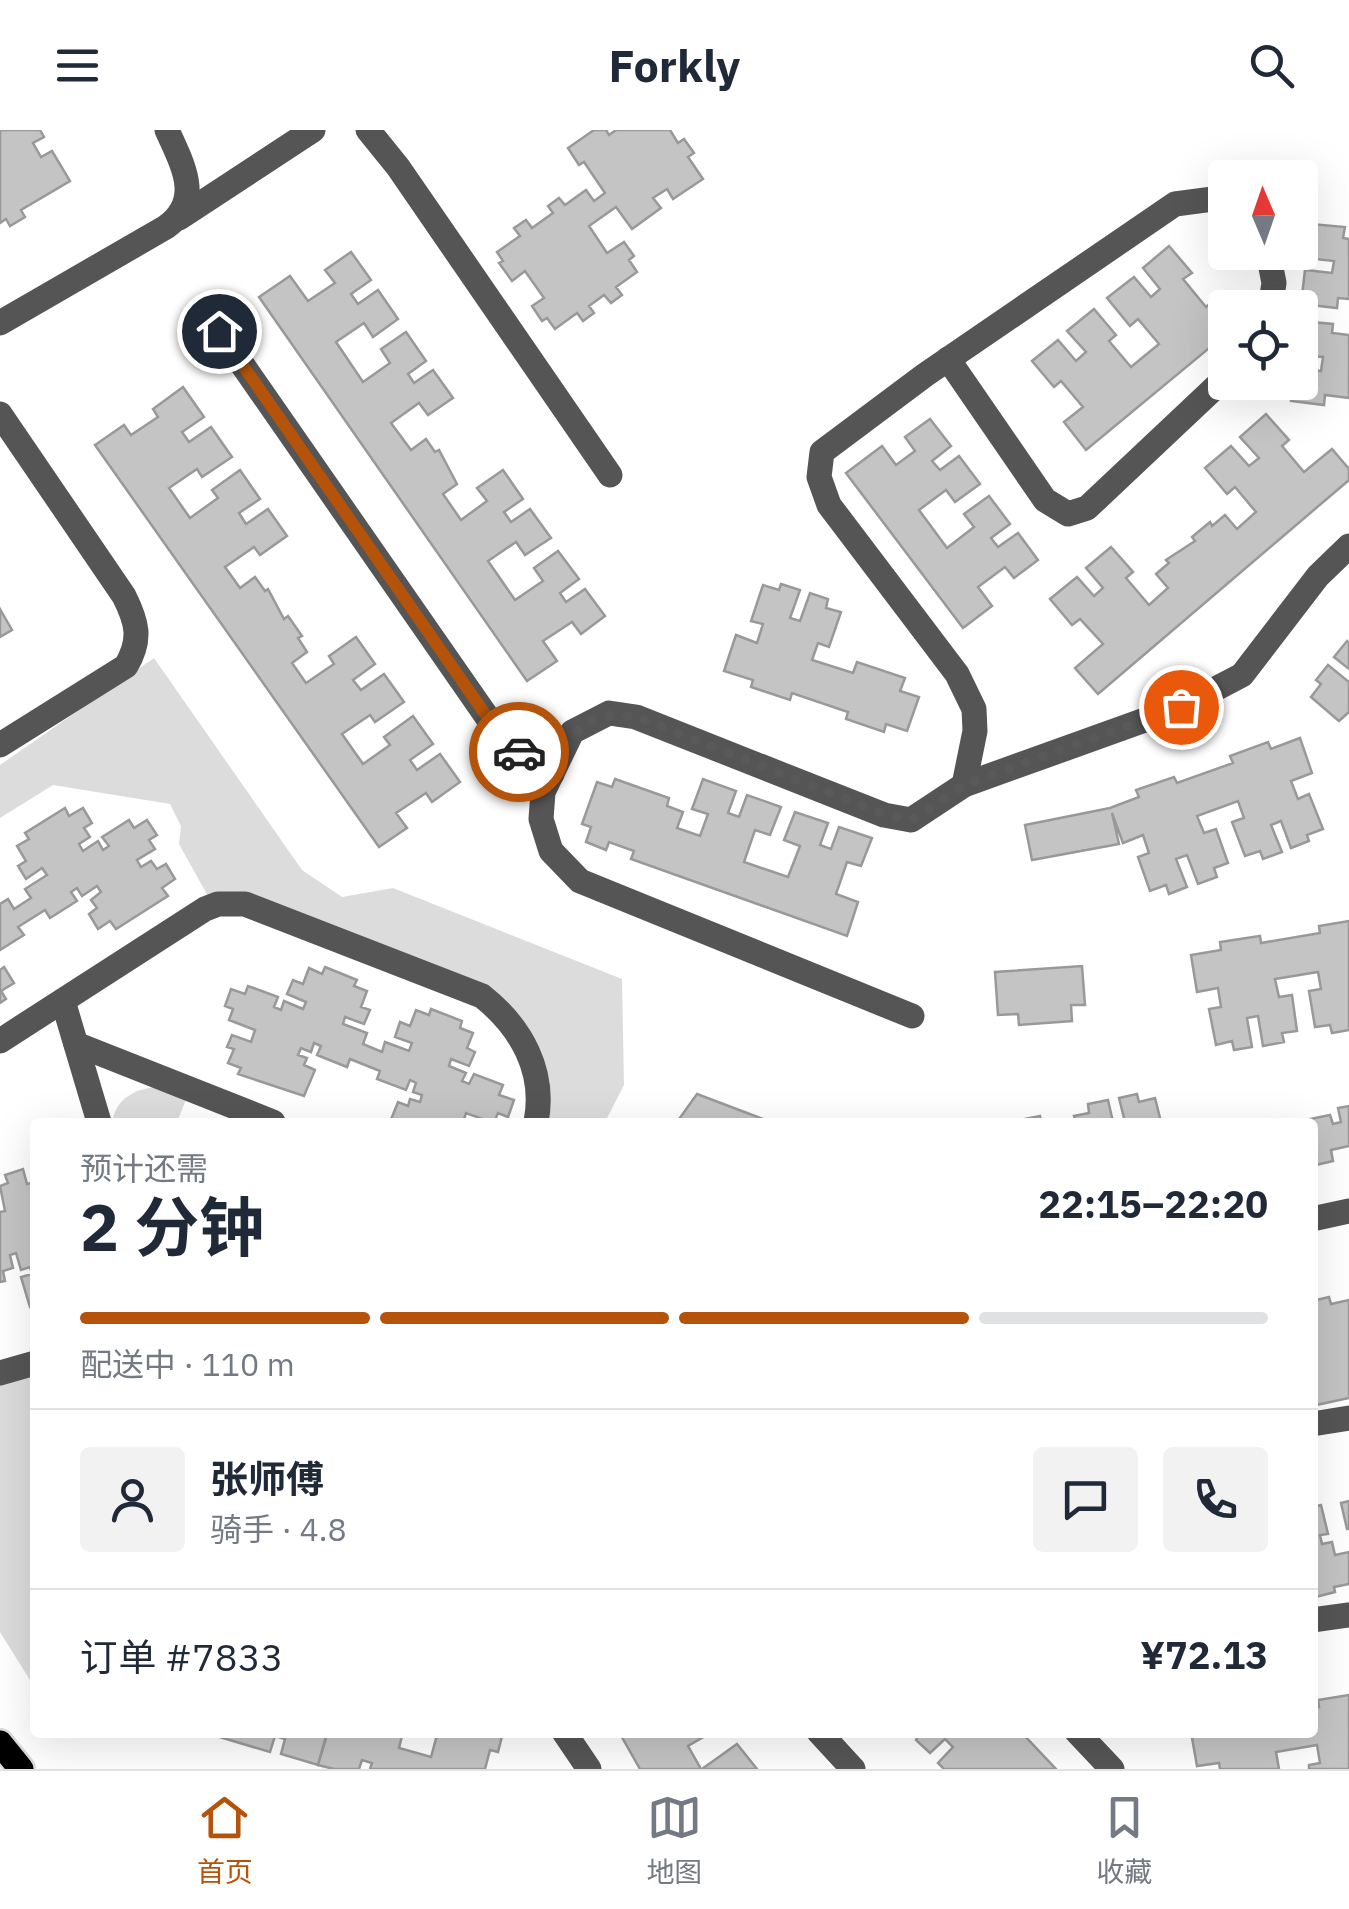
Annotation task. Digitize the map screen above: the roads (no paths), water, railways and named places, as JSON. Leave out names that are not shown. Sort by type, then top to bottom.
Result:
[{"type":"main road","points":[[0,1743],[21,1769]]},
{"type":"street","points":[[166,227],[185,206],[189,188],[187,174],[167,130]]},
{"type":"street","points":[[0,323],[166,227],[313,130]]},
{"type":"street","points":[[368,130],[398,166],[610,475]]},
{"type":"street","points":[[964,785],[975,731],[974,709],[956,674],[829,505],[819,477],[822,452],[948,359],[1175,204],[1208,200]]},
{"type":"street","points":[[219,331],[501,737],[552,774]]},
{"type":"street","points":[[948,359],[1044,500],[1068,514],[1087,508],[1208,394]]},
{"type":"street","points":[[0,414],[124,596],[138,636],[136,650],[126,666],[0,745]]},
{"type":"street","points":[[912,1016],[580,881],[551,851],[541,819],[543,792],[572,732],[609,713],[636,717],[884,814],[912,820],[964,785],[1181,707],[1242,674],[1318,576],[1349,546]]},
{"type":"street","points":[[0,1041],[204,909],[232,902],[257,906],[464,988],[492,1004],[520,1035],[536,1072],[536,1118]]},
{"type":"street","points":[[64,1001],[98,1118]]},
{"type":"street","points":[[76,1044],[264,1118]]},
{"type":"street","points":[[1318,1218],[1349,1211]]},
{"type":"street","points":[[0,1373],[30,1364]]},
{"type":"street","points":[[1318,1423],[1349,1418]]},
{"type":"street","points":[[1318,1619],[1349,1614]]},
{"type":"street","points":[[568,1738],[588,1769]]},
{"type":"street","points":[[825,1738],[853,1769]]},
{"type":"street","points":[[1084,1738],[1112,1769]]}]
